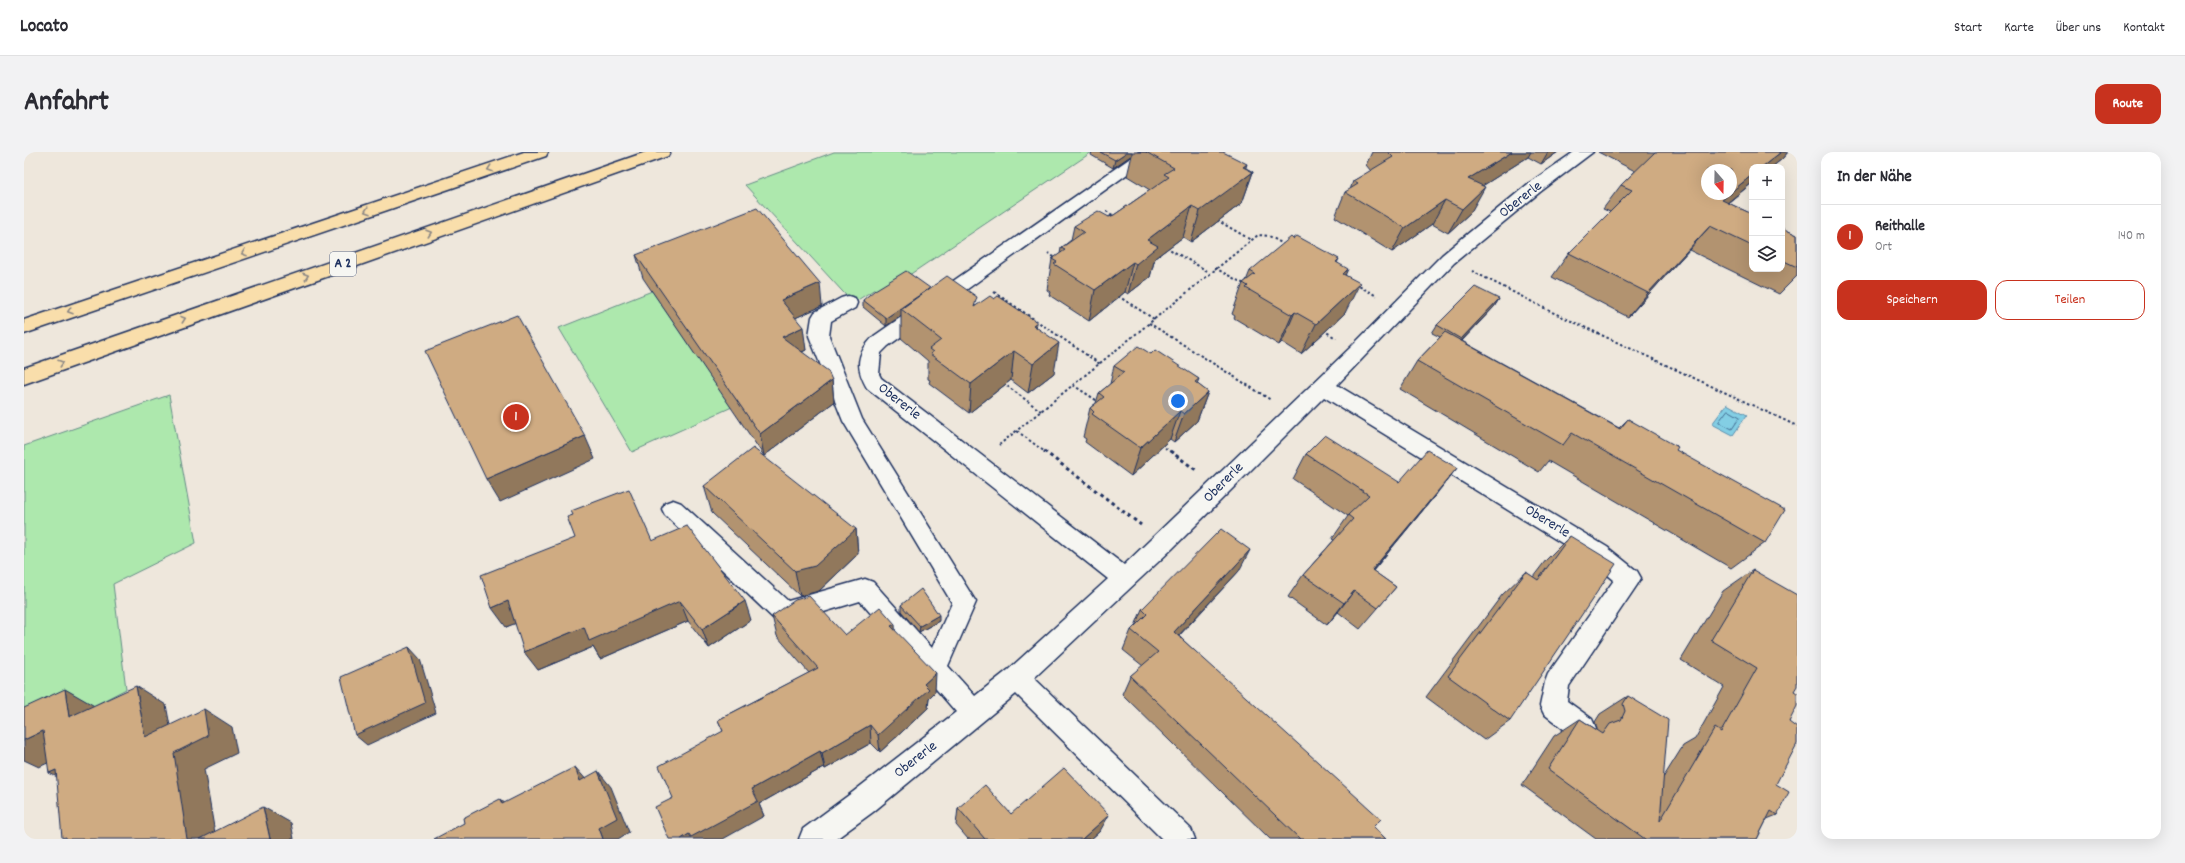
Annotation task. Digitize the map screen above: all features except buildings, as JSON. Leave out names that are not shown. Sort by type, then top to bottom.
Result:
[{"type":"highway","points":[[24,327],[540,152]]},
{"type":"highway","name":"A 2","points":[[24,376],[662,152]]},
{"type":"street","name":"Obererle","points":[[1125,579],[874,383],[869,374],[871,351],[881,341],[1150,152]]},
{"type":"street","name":"Obererle","points":[[813,839],[863,802],[1017,678],[1164,542],[1322,386],[1360,351],[1399,308],[1448,259],[1534,188],[1586,152]]},
{"type":"street","points":[[848,302],[822,317],[820,336],[853,421],[964,602],[935,669]]},
{"type":"street","name":"Obererle","points":[[1322,386],[1599,554],[1629,578],[1557,682],[1554,706],[1583,728]]},
{"type":"street","points":[[673,509],[784,613],[865,589],[974,714]]},
{"type":"street","points":[[1017,678],[1181,839]]},
{"type":"path","points":[[1083,198],[1116,217]]},
{"type":"path","points":[[1213,218],[1251,240]]},
{"type":"path","points":[[976,462],[1017,432],[1149,324],[1209,272],[1258,235],[1269,236],[1289,247]]},
{"type":"path","points":[[1163,245],[1209,272]]},
{"type":"path","points":[[1448,259],[1533,302],[1662,361],[1797,426]]},
{"type":"path","points":[[1215,268],[1252,289]]},
{"type":"path","points":[[972,277],[1100,364]]},
{"type":"path","points":[[1351,282],[1399,308]]},
{"type":"path","points":[[1115,294],[1154,319]]},
{"type":"path","points":[[1149,324],[1294,414]]},
{"type":"path","points":[[1320,328],[1360,351]]},
{"type":"path","points":[[1001,382],[1041,412]]},
{"type":"path","points":[[1073,385],[1102,404]]},
{"type":"path","points":[[1017,432],[1164,542]]},
{"type":"path","points":[[1158,443],[1219,487]]},
{"type":"green space","points":[[834,152],[1092,152],[881,294],[875,289],[853,303],[745,185]]},
{"type":"green space","points":[[652,291],[732,407],[632,452],[559,328]]},
{"type":"green space","points":[[169,395],[196,543],[113,584],[126,689],[24,742],[24,446]]},
{"type":"water","points":[[1727,404],[1747,415],[1733,435],[1712,424]]},
{"type":"place","name":"Reithalle","points":[[516,417]]}]
